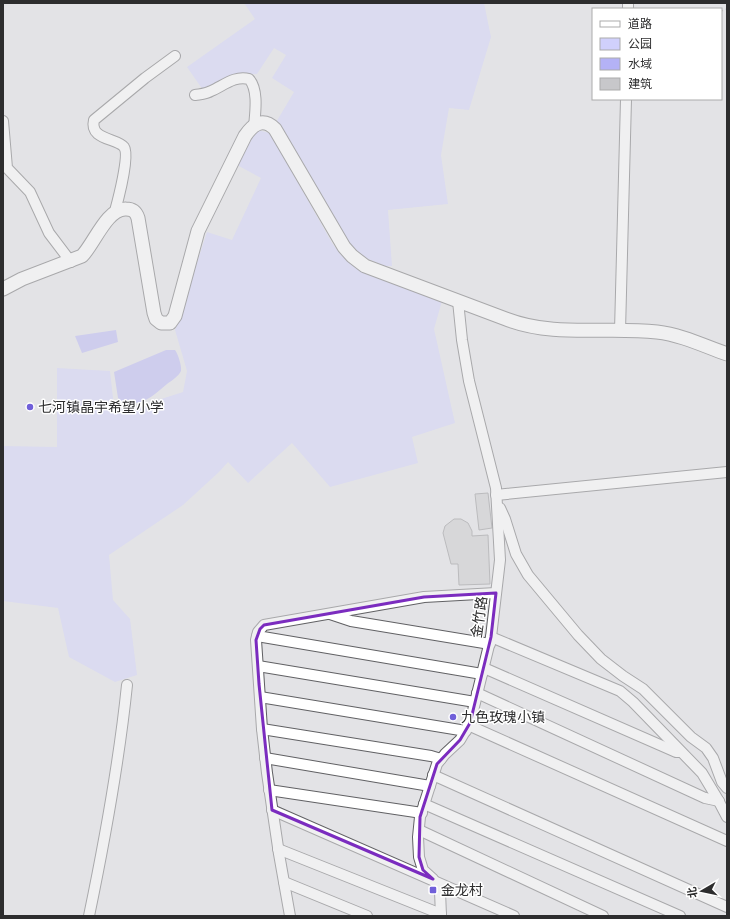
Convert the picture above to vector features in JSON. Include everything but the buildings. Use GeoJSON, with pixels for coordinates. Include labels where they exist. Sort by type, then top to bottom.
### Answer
{"type":"FeatureCollection","features":[{"type":"Feature","properties":{"kind":"main road"},"geometry":{"type":"LineString","coordinates":[[3,289],[22,279],[71,262],[82,256],[88,250],[108,217],[124,208],[130,209],[137,215],[154,313],[158,321],[161,323],[170,323],[175,316],[198,231],[245,136],[259,123],[265,122],[270,124],[275,129],[344,247],[365,266],[517,324],[529,327],[551,330],[650,331],[672,334],[727,354]]}},
{"type":"Feature","properties":{"kind":"street"},"geometry":{"type":"LineString","coordinates":[[115,212],[125,169],[126,152],[121,144],[108,140],[100,134],[94,126],[94,120],[116,104],[140,81],[175,56]]}},
{"type":"Feature","properties":{"kind":"street"},"geometry":{"type":"LineString","coordinates":[[195,95],[212,91],[231,81],[243,78],[250,80],[253,85],[256,103],[254,127]]}},
{"type":"Feature","properties":{"kind":"street"},"geometry":{"type":"LineString","coordinates":[[620,331],[626,100]]}},
{"type":"Feature","properties":{"kind":"street"},"geometry":{"type":"LineString","coordinates":[[3,121],[7,168],[30,192],[51,236],[71,262]]}},
{"type":"Feature","properties":{"kind":"street","name":"金竹路"},"geometry":{"type":"LineString","coordinates":[[441,915],[440,891],[420,864],[418,851],[419,830],[423,808],[437,764],[460,740],[467,728],[476,698],[491,640],[500,560],[496,488],[464,359],[458,301]]}},
{"type":"Feature","properties":{"kind":"street"},"geometry":{"type":"LineString","coordinates":[[727,472],[497,498],[516,554],[528,575],[578,635],[601,659],[643,689],[691,737],[706,748],[713,758],[722,782],[727,788]]}},
{"type":"Feature","properties":{"kind":"street"},"geometry":{"type":"LineString","coordinates":[[290,916],[278,849],[265,758],[258,666],[257,636],[260,629],[264,625],[424,597],[496,593]]}},
{"type":"Feature","properties":{"kind":"street"},"geometry":{"type":"LineString","coordinates":[[328,614],[351,620],[491,640],[620,691],[633,702],[702,773],[727,817]]}},
{"type":"Feature","properties":{"kind":"street"},"geometry":{"type":"LineString","coordinates":[[257,636],[483,671],[676,752],[681,752]]}},
{"type":"Feature","properties":{"kind":"street"},"geometry":{"type":"LineString","coordinates":[[258,666],[476,698],[705,798],[719,801]]}},
{"type":"Feature","properties":{"kind":"street"},"geometry":{"type":"LineString","coordinates":[[89,916],[110,813],[122,733],[127,685]]}},
{"type":"Feature","properties":{"kind":"street"},"geometry":{"type":"LineString","coordinates":[[260,697],[467,728],[727,841]]}},
{"type":"Feature","properties":{"kind":"street"},"geometry":{"type":"LineString","coordinates":[[262,729],[432,756],[441,759]]}},
{"type":"Feature","properties":{"kind":"street"},"geometry":{"type":"LineString","coordinates":[[265,758],[430,786]]}},
{"type":"Feature","properties":{"kind":"street"},"geometry":{"type":"LineString","coordinates":[[433,775],[727,908]]}},
{"type":"Feature","properties":{"kind":"street"},"geometry":{"type":"LineString","coordinates":[[269,790],[423,808],[680,916]]}},
{"type":"Feature","properties":{"kind":"street"},"geometry":{"type":"LineString","coordinates":[[272,810],[514,916]]}},
{"type":"Feature","properties":{"kind":"street"},"geometry":{"type":"LineString","coordinates":[[419,830],[603,916]]}},
{"type":"Feature","properties":{"kind":"street"},"geometry":{"type":"LineString","coordinates":[[278,849],[441,915]]}},
{"type":"Feature","properties":{"kind":"street"},"geometry":{"type":"LineString","coordinates":[[284,882],[367,916]]}},
{"type":"Feature","properties":{"kind":"highlighted area"},"geometry":{"type":"Polygon","coordinates":[[[496,593],[491,637],[470,723],[460,740],[437,764],[420,817],[419,857],[423,870],[433,879],[272,810],[256,640],[260,629],[264,625],[424,597],[496,593]]]}},
{"type":"Feature","properties":{"kind":"green space"},"geometry":{"type":"Polygon","coordinates":[[[244,3],[484,3],[491,37],[469,110],[449,108],[441,155],[448,204],[388,210],[392,266],[385,266],[368,259],[357,252],[336,225],[275,124],[294,92],[272,78],[286,55],[274,48],[257,74],[236,75],[203,90],[187,67],[255,19],[244,3]]]}},
{"type":"Feature","properties":{"kind":"green space"},"geometry":{"type":"Polygon","coordinates":[[[257,130],[270,133],[332,243],[341,255],[358,268],[442,301],[434,329],[455,423],[412,437],[418,463],[330,487],[292,443],[248,483],[228,462],[183,505],[109,555],[113,600],[130,619],[137,675],[115,682],[69,657],[58,608],[3,601],[3,446],[57,447],[57,368],[110,371],[114,407],[130,409],[183,392],[187,371],[175,330],[207,232],[232,240],[261,178],[237,165],[257,130]]]}},
{"type":"Feature","properties":{"kind":"water"},"geometry":{"type":"Polygon","coordinates":[[[116,330],[118,342],[82,353],[75,336],[116,330]]]}},
{"type":"Feature","properties":{"kind":"water"},"geometry":{"type":"Polygon","coordinates":[[[166,350],[175,350],[181,366],[179,375],[154,394],[140,402],[129,403],[123,402],[119,399],[114,372],[166,350]]]}},
{"type":"Feature","properties":{"kind":"place","name":"七河镇晶宇希望小学"},"geometry":{"type":"Point","coordinates":[30,407]}},
{"type":"Feature","properties":{"kind":"place","name":"九色玫瑰小镇"},"geometry":{"type":"Point","coordinates":[453,717]}},
{"type":"Feature","properties":{"kind":"place","name":"金龙村"},"geometry":{"type":"Point","coordinates":[433,890]}}]}
